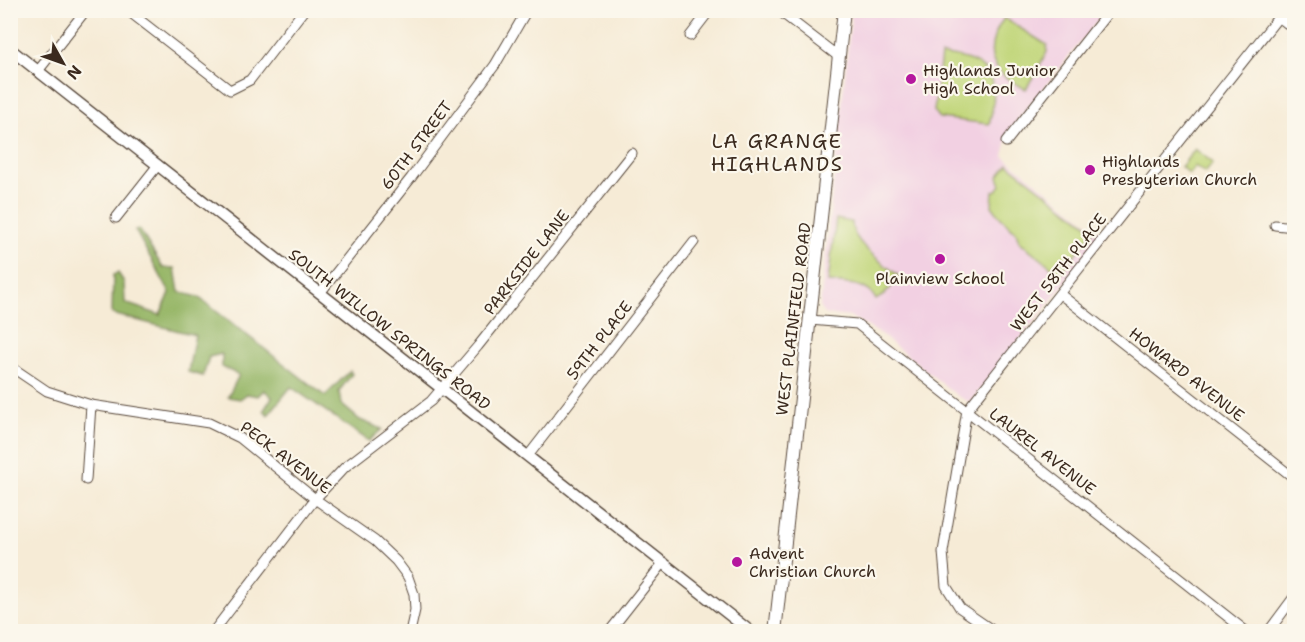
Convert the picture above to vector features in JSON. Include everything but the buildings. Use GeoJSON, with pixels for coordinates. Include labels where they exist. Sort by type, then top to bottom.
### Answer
{"type":"FeatureCollection","features":[{"type":"Feature","properties":{"kind":"main road","name":"WEST PLAINFIELD ROAD"},"geometry":{"type":"LineString","coordinates":[[775,632],[844,10]]}},
{"type":"Feature","properties":{"kind":"street"},"geometry":{"type":"LineString","coordinates":[[38,71],[86,10]]}},
{"type":"Feature","properties":{"kind":"street"},"geometry":{"type":"LineString","coordinates":[[127,10],[230,90],[250,80],[304,10]]}},
{"type":"Feature","properties":{"kind":"street","name":"60TH STREET"},"geometry":{"type":"LineString","coordinates":[[320,293],[411,178],[495,65],[527,10]]}},
{"type":"Feature","properties":{"kind":"street"},"geometry":{"type":"LineString","coordinates":[[690,36],[710,10]]}},
{"type":"Feature","properties":{"kind":"street"},"geometry":{"type":"LineString","coordinates":[[778,10],[839,57]]}},
{"type":"Feature","properties":{"kind":"street"},"geometry":{"type":"LineString","coordinates":[[1006,142],[1110,10]]}},
{"type":"Feature","properties":{"kind":"street"},"geometry":{"type":"LineString","coordinates":[[1270,10],[1282,14],[1294,29]]}},
{"type":"Feature","properties":{"kind":"street","name":"WEST 58TH PLACE"},"geometry":{"type":"LineString","coordinates":[[967,410],[1282,14]]}},
{"type":"Feature","properties":{"kind":"street","name":"SOUTH WILLOW SPRINGS ROAD"},"geometry":{"type":"LineString","coordinates":[[10,49],[752,632]]}},
{"type":"Feature","properties":{"kind":"street","name":"PARKSIDE LANE"},"geometry":{"type":"LineString","coordinates":[[442,388],[632,153]]}},
{"type":"Feature","properties":{"kind":"street"},"geometry":{"type":"LineString","coordinates":[[116,218],[158,165]]}},
{"type":"Feature","properties":{"kind":"street"},"geometry":{"type":"LineString","coordinates":[[1275,225],[1294,227]]}},
{"type":"Feature","properties":{"kind":"street","name":"59TH PLACE"},"geometry":{"type":"LineString","coordinates":[[528,456],[694,242]]}},
{"type":"Feature","properties":{"kind":"street","name":"HOWARD AVENUE"},"geometry":{"type":"LineString","coordinates":[[1060,294],[1294,478]]}},
{"type":"Feature","properties":{"kind":"street","name":"LAUREL AVENUE"},"geometry":{"type":"LineString","coordinates":[[810,320],[857,324],[1247,632]]}},
{"type":"Feature","properties":{"kind":"street","name":"PECK AVENUE"},"geometry":{"type":"LineString","coordinates":[[10,366],[47,392],[91,405],[209,423],[240,438],[315,499],[375,541],[403,569],[414,594],[415,610],[412,628]]}},
{"type":"Feature","properties":{"kind":"street"},"geometry":{"type":"LineString","coordinates":[[213,632],[315,499],[345,467],[431,400],[442,388]]}},
{"type":"Feature","properties":{"kind":"street"},"geometry":{"type":"LineString","coordinates":[[86,480],[91,405]]}},
{"type":"Feature","properties":{"kind":"street"},"geometry":{"type":"LineString","coordinates":[[967,410],[944,552],[946,586],[960,608],[995,632]]}},
{"type":"Feature","properties":{"kind":"street"},"geometry":{"type":"LineString","coordinates":[[609,632],[664,562]]}},
{"type":"Feature","properties":{"kind":"street"},"geometry":{"type":"LineString","coordinates":[[1268,632],[1294,597]]}},
{"type":"Feature","properties":{"kind":"shaded area"},"geometry":{"type":"Polygon","coordinates":[[[852,11],[1105,11],[1009,131],[1003,156],[1103,235],[970,402],[959,397],[879,333],[851,317],[824,314],[820,308],[852,11]]]}},
{"type":"Feature","properties":{"kind":"green space"},"geometry":{"type":"Polygon","coordinates":[[[1004,18],[1047,45],[1047,52],[1026,89],[1004,76],[993,60],[991,51],[993,41],[1004,18]]]}},
{"type":"Feature","properties":{"kind":"green space"},"geometry":{"type":"Polygon","coordinates":[[[941,55],[971,61],[988,73],[994,94],[989,124],[940,118],[934,111],[941,55]]]}},
{"type":"Feature","properties":{"kind":"green space"},"geometry":{"type":"Polygon","coordinates":[[[1195,149],[1213,163],[1205,173],[1195,166],[1189,174],[1181,167],[1195,149]]]}},
{"type":"Feature","properties":{"kind":"green space"},"geometry":{"type":"Polygon","coordinates":[[[1008,164],[1094,230],[1060,274],[1019,241],[1016,232],[992,206],[993,191],[1001,185],[998,177],[1008,164]]]}},
{"type":"Feature","properties":{"kind":"green space"},"geometry":{"type":"Polygon","coordinates":[[[836,219],[852,222],[853,230],[863,245],[900,277],[884,295],[876,300],[868,290],[862,287],[828,282],[836,219]]]}},
{"type":"Feature","properties":{"kind":"green space"},"geometry":{"type":"Polygon","coordinates":[[[139,229],[163,268],[175,268],[179,292],[198,297],[325,396],[350,371],[352,374],[339,391],[341,404],[360,420],[382,429],[369,441],[291,387],[268,415],[264,410],[272,397],[264,390],[258,396],[247,394],[240,399],[228,397],[239,375],[222,367],[222,354],[209,357],[203,376],[188,372],[195,335],[112,314],[113,275],[118,273],[124,282],[125,303],[160,315],[170,293],[135,230],[139,229]]]}},
{"type":"Feature","properties":{"kind":"place","name":"Highlands Junior High School"},"geometry":{"type":"Point","coordinates":[911,79]}},
{"type":"Feature","properties":{"kind":"place","name":"Highlands Presbyterian Church"},"geometry":{"type":"Point","coordinates":[1090,170]}},
{"type":"Feature","properties":{"kind":"place","name":"Plainview School"},"geometry":{"type":"Point","coordinates":[940,259]}},
{"type":"Feature","properties":{"kind":"place","name":"Advent Christian Church"},"geometry":{"type":"Point","coordinates":[737,562]}},
{"type":"Feature","properties":{"kind":"district","name":"LA GRANGE HIGHLANDS"},"geometry":{"type":"Point","coordinates":[777,152]}}]}
